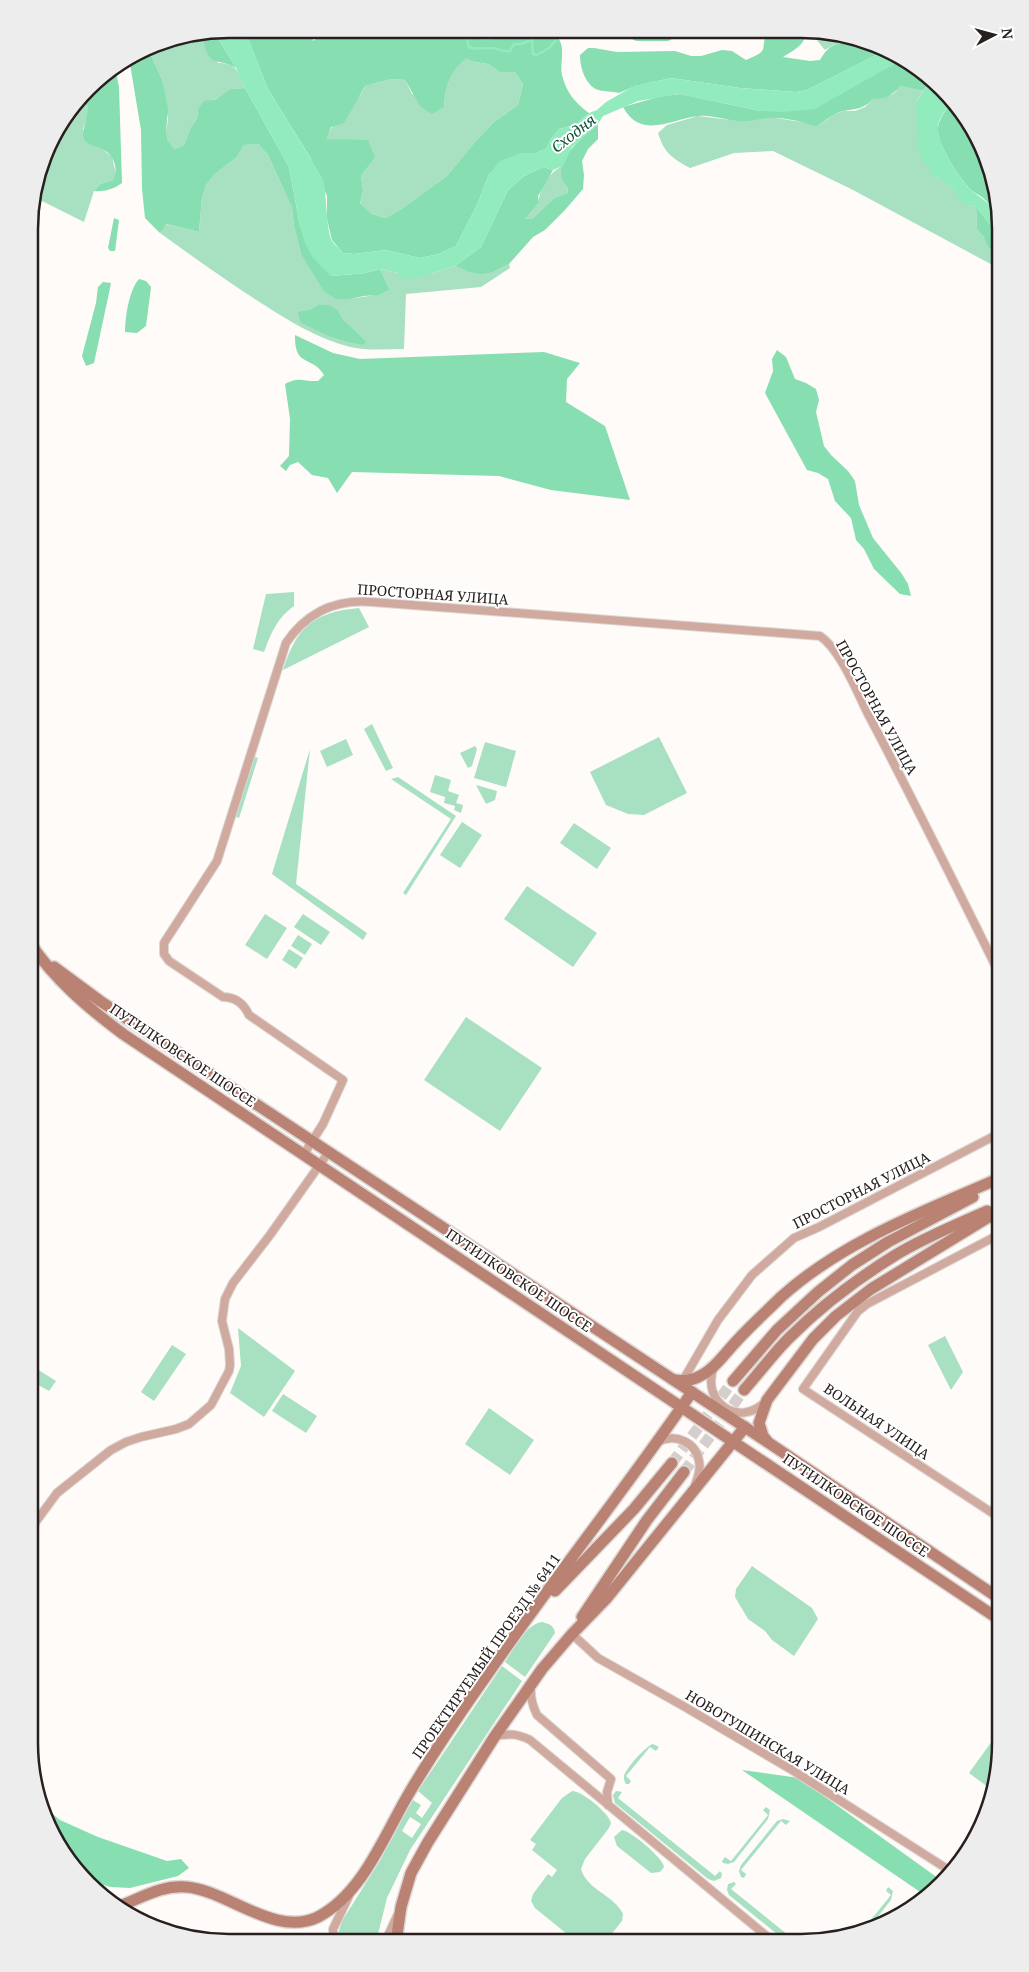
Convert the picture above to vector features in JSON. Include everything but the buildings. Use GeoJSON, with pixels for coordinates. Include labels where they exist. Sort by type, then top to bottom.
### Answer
{"type":"FeatureCollection","features":[{"type":"Feature","properties":{"kind":"street","name":"ПРОСТОРНАЯ УЛИЦА"},"geometry":{"type":"LineString","coordinates":[[304,1154],[323,1124],[343,1080],[249,1015],[244,1006],[230,997],[223,997],[169,961],[164,954],[164,947],[165,940],[217,861],[286,643],[294,632],[315,613],[341,603],[354,601],[372,602],[820,636],[833,648],[901,775],[992,959]]}},
{"type":"Feature","properties":{"kind":"street","name":"ПУТИЛКОВСКОЕ ШОССЕ"},"geometry":{"type":"LineString","coordinates":[[38,952],[64,976],[100,1001],[328,1153],[679,1382],[992,1594]]}},
{"type":"Feature","properties":{"kind":"street","name":"ПУТИЛКОВСКОЕ ШОССЕ"},"geometry":{"type":"LineString","coordinates":[[38,955],[59,981],[92,1011],[123,1034],[992,1615]]}},
{"type":"Feature","properties":{"kind":"street","name":"ПРОСТОРНАЯ УЛИЦА"},"geometry":{"type":"LineString","coordinates":[[679,1382],[718,1320],[752,1275],[794,1238],[820,1227],[992,1137]]}},
{"type":"Feature","properties":{"kind":"street"},"geometry":{"type":"LineString","coordinates":[[38,1519],[57,1493],[111,1450],[141,1437],[189,1424],[211,1405],[230,1365],[229,1349],[222,1321],[225,1299],[234,1283],[328,1153]]}},
{"type":"Feature","properties":{"kind":"street"},"geometry":{"type":"LineString","coordinates":[[679,1382],[700,1376],[718,1361],[796,1284],[848,1249],[888,1228],[992,1182]]}},
{"type":"Feature","properties":{"kind":"street"},"geometry":{"type":"LineString","coordinates":[[733,1381],[777,1330],[818,1292],[852,1265],[888,1242],[992,1184]]}},
{"type":"Feature","properties":{"kind":"street"},"geometry":{"type":"LineString","coordinates":[[744,1390],[788,1338],[827,1304],[861,1278],[895,1256],[934,1235],[992,1209]]}},
{"type":"Feature","properties":{"kind":"street"},"geometry":{"type":"LineString","coordinates":[[718,1361],[711,1380],[713,1393],[720,1404],[731,1411],[744,1413],[756,1409],[767,1400],[808,1345],[836,1316],[871,1289],[992,1215]]}},
{"type":"Feature","properties":{"kind":"street","name":"ВОЛЬНАЯ УЛИЦА"},"geometry":{"type":"LineString","coordinates":[[992,1238],[867,1304],[858,1311],[803,1389],[992,1513]]}},
{"type":"Feature","properties":{"kind":"street","name":"ПРОЕКТИРУЕМЫЙ ПРОЕЗД № 6411"},"geometry":{"type":"LineString","coordinates":[[124,1903],[151,1892],[173,1887],[189,1887],[248,1910],[290,1921],[316,1917],[343,1899],[364,1873],[413,1786],[490,1670],[692,1392]]}},
{"type":"Feature","properties":{"kind":"street"},"geometry":{"type":"LineString","coordinates":[[767,1400],[760,1423],[763,1436],[768,1442]]}},
{"type":"Feature","properties":{"kind":"street"},"geometry":{"type":"LineString","coordinates":[[389,1934],[412,1873],[428,1842],[495,1736],[531,1685],[569,1638],[606,1599],[745,1427]]}},
{"type":"Feature","properties":{"kind":"street"},"geometry":{"type":"LineString","coordinates":[[654,1446],[661,1440],[678,1439],[693,1447],[700,1463],[700,1471],[694,1490]]}},
{"type":"Feature","properties":{"kind":"street"},"geometry":{"type":"LineString","coordinates":[[527,1620],[634,1508],[672,1463]]}},
{"type":"Feature","properties":{"kind":"street"},"geometry":{"type":"LineString","coordinates":[[569,1638],[647,1520],[684,1472]]}},
{"type":"Feature","properties":{"kind":"street","name":"НОВОТУШИНСКАЯ УЛИЦА"},"geometry":{"type":"LineString","coordinates":[[569,1638],[598,1658],[792,1770],[946,1868]]}},
{"type":"Feature","properties":{"kind":"street"},"geometry":{"type":"LineString","coordinates":[[531,1685],[530,1692],[537,1715],[611,1779],[607,1792],[608,1805]]}},
{"type":"Feature","properties":{"kind":"street"},"geometry":{"type":"LineString","coordinates":[[495,1736],[517,1734],[530,1740],[764,1934]]}},
{"type":"Feature","properties":{"kind":"street","name":"ПРОЕКТИРУЕМЫЙ ПРОЕЗД № 6411"},"geometry":{"type":"LineString","coordinates":[[333,1934],[333,1929],[352,1889]]}},
{"type":"Feature","properties":{"kind":"street"},"geometry":{"type":"LineString","coordinates":[[397,1934],[401,1907]]}},
{"type":"Feature","properties":{"kind":"shaded area"},"geometry":{"type":"Polygon","coordinates":[[[218,38],[236,68],[214,61],[208,55],[203,39],[218,38]]]}},
{"type":"Feature","properties":{"kind":"shaded area"},"geometry":{"type":"Polygon","coordinates":[[[247,38],[312,38],[313,41],[318,38],[558,38],[562,48],[561,70],[566,87],[575,101],[589,113],[575,125],[559,129],[546,149],[535,153],[521,153],[489,174],[477,205],[456,246],[439,254],[420,258],[386,250],[354,254],[343,253],[332,240],[327,219],[327,196],[311,159],[268,89],[247,38]],[[466,58],[456,68],[447,86],[444,107],[432,114],[420,106],[405,80],[391,79],[365,86],[344,123],[331,127],[326,139],[368,140],[375,158],[361,176],[363,191],[360,204],[372,214],[385,218],[400,210],[447,176],[494,122],[518,105],[523,84],[515,72],[500,72],[488,64],[466,58]]]}},
{"type":"Feature","properties":{"kind":"shaded area"},"geometry":{"type":"Polygon","coordinates":[[[630,38],[674,38],[668,41],[636,41],[630,38]]]}},
{"type":"Feature","properties":{"kind":"shaded area"},"geometry":{"type":"Polygon","coordinates":[[[765,38],[804,38],[795,50],[783,57],[810,61],[820,60],[830,47],[838,43],[850,44],[878,54],[807,90],[796,92],[740,88],[671,78],[635,86],[619,93],[593,88],[584,75],[580,55],[588,48],[617,52],[675,51],[691,56],[701,56],[722,50],[732,51],[746,60],[763,50],[765,38]]]}},
{"type":"Feature","properties":{"kind":"shaded area"},"geometry":{"type":"Polygon","coordinates":[[[815,38],[846,43],[839,43],[825,50],[815,38]]]}},
{"type":"Feature","properties":{"kind":"shaded area"},"geometry":{"type":"Polygon","coordinates":[[[203,39],[218,63],[224,63],[236,70],[245,88],[232,89],[198,109],[197,119],[191,127],[184,145],[175,149],[168,141],[166,131],[168,119],[162,79],[150,54],[179,44],[203,39]]]}},
{"type":"Feature","properties":{"kind":"shaded area"},"geometry":{"type":"Polygon","coordinates":[[[150,54],[162,79],[168,109],[166,131],[168,141],[175,149],[184,145],[191,127],[197,119],[198,109],[204,101],[214,100],[231,89],[245,88],[289,167],[300,226],[331,276],[366,273],[380,269],[390,290],[378,295],[350,299],[336,299],[324,291],[301,254],[292,208],[268,155],[258,144],[244,145],[237,157],[215,174],[206,185],[202,198],[199,232],[166,224],[160,233],[145,218],[142,189],[141,130],[130,65],[150,54]]]}},
{"type":"Feature","properties":{"kind":"shaded area"},"geometry":{"type":"Polygon","coordinates":[[[466,57],[475,62],[488,64],[500,72],[515,72],[523,84],[518,105],[494,122],[447,176],[400,210],[385,218],[372,214],[360,205],[363,191],[361,176],[375,158],[340,140],[325,139],[329,131],[361,94],[365,86],[391,79],[405,80],[412,94],[444,107],[450,79],[456,67],[466,57]]]}},
{"type":"Feature","properties":{"kind":"shaded area"},"geometry":{"type":"Polygon","coordinates":[[[896,63],[927,85],[923,91],[901,86],[888,96],[873,99],[860,108],[834,114],[817,127],[780,118],[741,121],[704,116],[658,125],[648,125],[639,123],[630,117],[623,107],[658,97],[680,94],[761,111],[855,85],[896,63]]]}},
{"type":"Feature","properties":{"kind":"shaded area"},"geometry":{"type":"Polygon","coordinates":[[[116,74],[119,87],[122,183],[109,190],[94,191],[100,184],[113,180],[115,165],[108,153],[89,144],[84,139],[88,105],[83,105],[93,93],[116,74]]]}},
{"type":"Feature","properties":{"kind":"shaded area"},"geometry":{"type":"Polygon","coordinates":[[[901,86],[923,91],[916,102],[935,176],[951,186],[965,202],[976,207],[977,229],[983,236],[987,246],[992,250],[992,265],[853,190],[773,151],[734,153],[690,168],[678,161],[666,150],[658,133],[667,125],[698,116],[739,121],[770,117],[807,123],[817,127],[834,114],[844,111],[855,111],[865,107],[873,99],[893,94],[901,86]]]}},
{"type":"Feature","properties":{"kind":"shaded area"},"geometry":{"type":"Polygon","coordinates":[[[88,104],[89,113],[83,129],[91,143],[112,157],[116,174],[113,180],[100,184],[94,191],[84,222],[40,200],[44,179],[57,144],[77,112],[83,105],[88,104]]]}},
{"type":"Feature","properties":{"kind":"shaded area"},"geometry":{"type":"Polygon","coordinates":[[[948,107],[972,144],[985,179],[990,206],[967,186],[945,152],[938,135],[939,124],[948,107]]]}},
{"type":"Feature","properties":{"kind":"shaded area"},"geometry":{"type":"Polygon","coordinates":[[[598,124],[598,139],[588,149],[582,161],[583,189],[545,230],[533,237],[509,264],[494,272],[480,274],[455,266],[481,247],[508,190],[524,176],[543,167],[553,170],[538,196],[539,203],[525,219],[532,219],[554,198],[568,193],[562,179],[563,163],[572,148],[598,124]]]}},
{"type":"Feature","properties":{"kind":"shaded area"},"geometry":{"type":"Polygon","coordinates":[[[258,144],[268,155],[292,208],[301,254],[312,268],[350,299],[375,295],[390,290],[380,269],[398,273],[431,274],[455,266],[466,271],[494,272],[509,264],[510,268],[481,287],[406,294],[404,349],[377,350],[350,347],[315,334],[261,303],[160,233],[165,224],[199,232],[202,198],[206,185],[215,174],[237,157],[244,145],[258,144]],[[318,305],[309,310],[366,341],[343,319],[338,310],[318,305]]]}},
{"type":"Feature","properties":{"kind":"shaded area"},"geometry":{"type":"Polygon","coordinates":[[[563,166],[568,193],[554,198],[532,219],[524,220],[539,203],[540,192],[549,176],[563,166]]]}},
{"type":"Feature","properties":{"kind":"shaded area"},"geometry":{"type":"Polygon","coordinates":[[[976,207],[992,225],[992,250],[987,246],[983,236],[977,229],[976,207]]]}},
{"type":"Feature","properties":{"kind":"shaded area"},"geometry":{"type":"Polygon","coordinates":[[[114,218],[119,220],[115,251],[110,251],[108,248],[114,218]]]}},
{"type":"Feature","properties":{"kind":"shaded area"},"geometry":{"type":"Polygon","coordinates":[[[139,279],[146,281],[151,287],[146,326],[137,333],[125,332],[130,297],[139,279]]]}},
{"type":"Feature","properties":{"kind":"shaded area"},"geometry":{"type":"Polygon","coordinates":[[[103,282],[111,283],[109,293],[94,363],[86,366],[82,356],[96,303],[98,287],[103,282]]]}},
{"type":"Feature","properties":{"kind":"shaded area"},"geometry":{"type":"Polygon","coordinates":[[[318,305],[328,305],[338,310],[343,319],[366,341],[364,345],[347,342],[300,322],[298,312],[309,310],[318,305]]]}},
{"type":"Feature","properties":{"kind":"shaded area"},"geometry":{"type":"Polygon","coordinates":[[[295,335],[333,353],[360,359],[544,352],[580,363],[567,379],[566,402],[605,426],[630,500],[551,490],[499,476],[352,472],[337,493],[328,478],[312,475],[298,462],[290,465],[286,471],[280,466],[289,456],[290,419],[285,384],[298,380],[318,381],[324,375],[297,352],[295,335]]]}},
{"type":"Feature","properties":{"kind":"shaded area"},"geometry":{"type":"Polygon","coordinates":[[[777,350],[786,357],[795,379],[816,389],[819,400],[816,412],[824,446],[855,481],[859,505],[873,538],[902,574],[908,584],[911,596],[900,594],[874,569],[864,549],[856,540],[851,518],[835,501],[828,479],[818,473],[807,470],[765,393],[773,371],[772,359],[777,350]]]}},
{"type":"Feature","properties":{"kind":"shaded area"},"geometry":{"type":"Polygon","coordinates":[[[294,592],[294,606],[275,626],[264,652],[253,649],[266,594],[294,592]]]}},
{"type":"Feature","properties":{"kind":"shaded area"},"geometry":{"type":"Polygon","coordinates":[[[359,608],[369,627],[283,670],[294,643],[309,625],[318,618],[330,613],[359,608]]]}},
{"type":"Feature","properties":{"kind":"shaded area"},"geometry":{"type":"Polygon","coordinates":[[[372,724],[393,768],[386,771],[364,729],[372,724]]]}},
{"type":"Feature","properties":{"kind":"shaded area"},"geometry":{"type":"Polygon","coordinates":[[[659,737],[687,793],[644,815],[628,814],[606,805],[590,772],[659,737]]]}},
{"type":"Feature","properties":{"kind":"shaded area"},"geometry":{"type":"Polygon","coordinates":[[[346,739],[353,755],[327,767],[320,751],[346,739]]]}},
{"type":"Feature","properties":{"kind":"shaded area"},"geometry":{"type":"Polygon","coordinates":[[[485,742],[516,751],[506,787],[474,778],[485,742]]]}},
{"type":"Feature","properties":{"kind":"shaded area"},"geometry":{"type":"Polygon","coordinates":[[[475,746],[477,749],[472,766],[468,768],[460,753],[475,746]]]}},
{"type":"Feature","properties":{"kind":"shaded area"},"geometry":{"type":"Polygon","coordinates":[[[310,749],[296,884],[367,933],[363,940],[272,874],[310,749]]]}},
{"type":"Feature","properties":{"kind":"shaded area"},"geometry":{"type":"Polygon","coordinates":[[[253,756],[258,758],[239,818],[234,816],[253,756]]]}},
{"type":"Feature","properties":{"kind":"shaded area"},"geometry":{"type":"Polygon","coordinates":[[[435,775],[451,780],[448,791],[459,795],[456,803],[463,805],[461,813],[454,810],[455,806],[444,803],[445,797],[430,792],[435,775]]]}},
{"type":"Feature","properties":{"kind":"shaded area"},"geometry":{"type":"Polygon","coordinates":[[[398,777],[456,816],[406,895],[403,893],[451,819],[391,779],[398,777]]]}},
{"type":"Feature","properties":{"kind":"shaded area"},"geometry":{"type":"Polygon","coordinates":[[[476,785],[497,791],[495,800],[486,804],[476,785]]]}},
{"type":"Feature","properties":{"kind":"shaded area"},"geometry":{"type":"Polygon","coordinates":[[[462,822],[482,835],[460,868],[440,855],[462,822]]]}},
{"type":"Feature","properties":{"kind":"shaded area"},"geometry":{"type":"Polygon","coordinates":[[[574,823],[611,848],[597,869],[560,843],[574,823]]]}},
{"type":"Feature","properties":{"kind":"shaded area"},"geometry":{"type":"Polygon","coordinates":[[[527,886],[597,933],[573,967],[504,919],[527,886]]]}},
{"type":"Feature","properties":{"kind":"shaded area"},"geometry":{"type":"Polygon","coordinates":[[[265,914],[287,928],[267,959],[245,945],[265,914]]]}},
{"type":"Feature","properties":{"kind":"shaded area"},"geometry":{"type":"Polygon","coordinates":[[[303,914],[330,932],[321,945],[294,927],[303,914]]]}},
{"type":"Feature","properties":{"kind":"shaded area"},"geometry":{"type":"Polygon","coordinates":[[[298,935],[312,944],[305,955],[291,946],[298,935]]]}},
{"type":"Feature","properties":{"kind":"shaded area"},"geometry":{"type":"Polygon","coordinates":[[[289,949],[303,958],[296,969],[282,960],[289,949]]]}},
{"type":"Feature","properties":{"kind":"shaded area"},"geometry":{"type":"Polygon","coordinates":[[[466,1017],[542,1068],[500,1131],[424,1080],[466,1017]]]}},
{"type":"Feature","properties":{"kind":"shaded area"},"geometry":{"type":"Polygon","coordinates":[[[238,1328],[295,1371],[264,1417],[230,1393],[241,1366],[238,1328]]]}},
{"type":"Feature","properties":{"kind":"shaded area"},"geometry":{"type":"Polygon","coordinates":[[[945,1336],[963,1372],[951,1390],[928,1345],[945,1336]]]}},
{"type":"Feature","properties":{"kind":"shaded area"},"geometry":{"type":"Polygon","coordinates":[[[172,1345],[186,1354],[154,1401],[141,1392],[172,1345]]]}},
{"type":"Feature","properties":{"kind":"shaded area"},"geometry":{"type":"Polygon","coordinates":[[[38,1370],[56,1381],[49,1391],[38,1385],[38,1370]]]}},
{"type":"Feature","properties":{"kind":"shaded area"},"geometry":{"type":"Polygon","coordinates":[[[283,1394],[317,1416],[306,1433],[272,1411],[283,1394]]]}},
{"type":"Feature","properties":{"kind":"shaded area"},"geometry":{"type":"Polygon","coordinates":[[[489,1408],[534,1440],[510,1475],[465,1444],[489,1408]]]}},
{"type":"Feature","properties":{"kind":"shaded area"},"geometry":{"type":"Polygon","coordinates":[[[752,1566],[812,1608],[818,1619],[794,1656],[748,1619],[735,1597],[736,1589],[752,1566]]]}},
{"type":"Feature","properties":{"kind":"shaded area"},"geometry":{"type":"Polygon","coordinates":[[[542,1622],[549,1624],[555,1633],[525,1677],[505,1662],[526,1632],[531,1627],[542,1622]]]}},
{"type":"Feature","properties":{"kind":"shaded area"},"geometry":{"type":"Polygon","coordinates":[[[502,1666],[522,1681],[410,1850],[387,1898],[378,1934],[338,1934],[342,1921],[381,1859],[391,1836],[413,1800],[421,1805],[416,1813],[422,1818],[432,1803],[418,1791],[502,1666]],[[410,1817],[402,1831],[412,1838],[421,1824],[410,1817]]]}},
{"type":"Feature","properties":{"kind":"shaded area"},"geometry":{"type":"Polygon","coordinates":[[[992,1741],[987,1786],[969,1773],[992,1741]]]}},
{"type":"Feature","properties":{"kind":"shaded area"},"geometry":{"type":"Polygon","coordinates":[[[653,1744],[659,1747],[656,1751],[650,1747],[626,1776],[631,1781],[629,1784],[626,1784],[624,1776],[628,1768],[641,1753],[653,1744]]]}},
{"type":"Feature","properties":{"kind":"shaded area"},"geometry":{"type":"Polygon","coordinates":[[[742,1770],[799,1778],[937,1878],[920,1892],[742,1770]]]}},
{"type":"Feature","properties":{"kind":"shaded area"},"geometry":{"type":"Polygon","coordinates":[[[572,1791],[582,1795],[594,1803],[611,1823],[585,1859],[581,1869],[589,1882],[619,1907],[623,1914],[622,1921],[611,1934],[567,1934],[535,1908],[531,1901],[533,1894],[548,1874],[552,1877],[557,1870],[532,1850],[536,1844],[530,1840],[562,1798],[572,1791]]]}},
{"type":"Feature","properties":{"kind":"shaded area"},"geometry":{"type":"Polygon","coordinates":[[[616,1791],[622,1792],[618,1798],[715,1876],[720,1871],[722,1874],[721,1878],[714,1881],[708,1879],[615,1803],[613,1795],[616,1791]]]}},
{"type":"Feature","properties":{"kind":"shaded area"},"geometry":{"type":"Polygon","coordinates":[[[766,1807],[770,1810],[768,1819],[734,1862],[723,1863],[722,1861],[725,1857],[731,1861],[768,1815],[763,1810],[766,1807]]]}},
{"type":"Feature","properties":{"kind":"shaded area"},"geometry":{"type":"Polygon","coordinates":[[[50,1812],[60,1820],[98,1837],[167,1861],[181,1859],[189,1868],[178,1876],[130,1888],[111,1887],[98,1884],[85,1870],[63,1839],[50,1812]]]}},
{"type":"Feature","properties":{"kind":"shaded area"},"geometry":{"type":"Polygon","coordinates":[[[783,1819],[790,1821],[786,1825],[781,1821],[741,1870],[746,1874],[744,1878],[741,1877],[739,1871],[741,1865],[777,1821],[783,1819]]]}},
{"type":"Feature","properties":{"kind":"shaded area"},"geometry":{"type":"Polygon","coordinates":[[[622,1830],[639,1840],[653,1852],[664,1867],[660,1872],[651,1873],[617,1846],[614,1837],[622,1830]]]}},
{"type":"Feature","properties":{"kind":"shaded area"},"geometry":{"type":"Polygon","coordinates":[[[734,1882],[736,1884],[731,1889],[787,1934],[777,1934],[729,1895],[727,1890],[728,1884],[734,1882]]]}},
{"type":"Feature","properties":{"kind":"shaded area"},"geometry":{"type":"Polygon","coordinates":[[[888,1887],[893,1891],[891,1900],[876,1919],[869,1922],[891,1895],[886,1891],[888,1887]]]}},
{"type":"Feature","properties":{"kind":"water","name":"Сходня"},"geometry":{"type":"Polygon","coordinates":[[[218,38],[247,38],[249,41],[268,89],[323,179],[330,236],[343,253],[354,254],[386,250],[420,258],[439,254],[456,246],[477,205],[489,174],[500,161],[521,153],[535,153],[546,149],[559,129],[575,125],[589,113],[597,110],[606,102],[634,86],[671,78],[740,88],[796,92],[807,90],[878,54],[896,63],[815,109],[783,112],[761,111],[679,94],[638,101],[603,116],[598,124],[572,147],[563,166],[553,170],[543,167],[524,176],[508,190],[481,247],[455,266],[431,274],[402,279],[398,273],[380,269],[366,273],[331,276],[313,258],[305,243],[300,226],[289,167],[245,88],[236,68],[218,38]]]}},
{"type":"Feature","properties":{"kind":"water"},"geometry":{"type":"Polygon","coordinates":[[[927,85],[948,107],[938,124],[941,143],[956,172],[973,192],[990,206],[992,225],[976,207],[965,204],[953,188],[935,176],[922,161],[918,149],[916,102],[927,85]]]}},
{"type":"Feature","properties":{"kind":"waterway"},"geometry":{"type":"LineString","coordinates":[[468,38],[469,47],[476,49],[495,48],[504,51],[510,51],[514,44],[521,44],[532,40],[533,54],[537,55],[549,48],[558,38]]}},
{"type":"Feature","properties":{"kind":"waterway"},"geometry":{"type":"LineString","coordinates":[[482,38],[489,38]]}},
{"type":"Feature","properties":{"kind":"tunnel"},"geometry":{"type":"LineString","coordinates":[[672,1463],[733,1381]]}},
{"type":"Feature","properties":{"kind":"tunnel"},"geometry":{"type":"LineString","coordinates":[[684,1472],[744,1390]]}}]}
